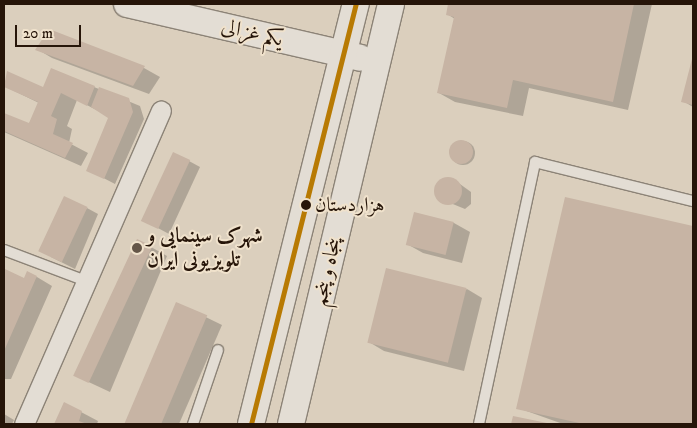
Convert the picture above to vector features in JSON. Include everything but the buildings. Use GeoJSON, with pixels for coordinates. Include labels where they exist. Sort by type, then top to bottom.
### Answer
{"type":"FeatureCollection","features":[{"type":"Feature","properties":{"kind":"main road","name":"یکم غزالی"},"geometry":{"type":"LineString","coordinates":[[127,4],[378,62]]}},
{"type":"Feature","properties":{"kind":"main road","name":"پنجاه و پنجم"},"geometry":{"type":"LineString","coordinates":[[251,424],[356,4]]}},
{"type":"Feature","properties":{"kind":"main road","name":"پنجاه و پنجم"},"geometry":{"type":"LineString","coordinates":[[291,424],[391,4]]}},
{"type":"Feature","properties":{"kind":"street"},"geometry":{"type":"LineString","coordinates":[[24,424],[160,110]]}},
{"type":"Feature","properties":{"kind":"lane"},"geometry":{"type":"LineString","coordinates":[[480,424],[535,162],[693,201]]}},
{"type":"Feature","properties":{"kind":"lane"},"geometry":{"type":"LineString","coordinates":[[4,250],[86,281]]}},
{"type":"Feature","properties":{"kind":"lane"},"geometry":{"type":"LineString","coordinates":[[193,424],[218,350]]}},
{"type":"Feature","properties":{"kind":"transit line"},"geometry":{"type":"LineString","coordinates":[[251,424],[356,4]]}},
{"type":"Feature","properties":{"kind":"place","name":"هزاردستان"},"geometry":{"type":"Point","coordinates":[306,205]}},
{"type":"Feature","properties":{"kind":"place","name":"شهرک سینمایی و تلویزیونی ایران"},"geometry":{"type":"Point","coordinates":[137,248]}}]}
